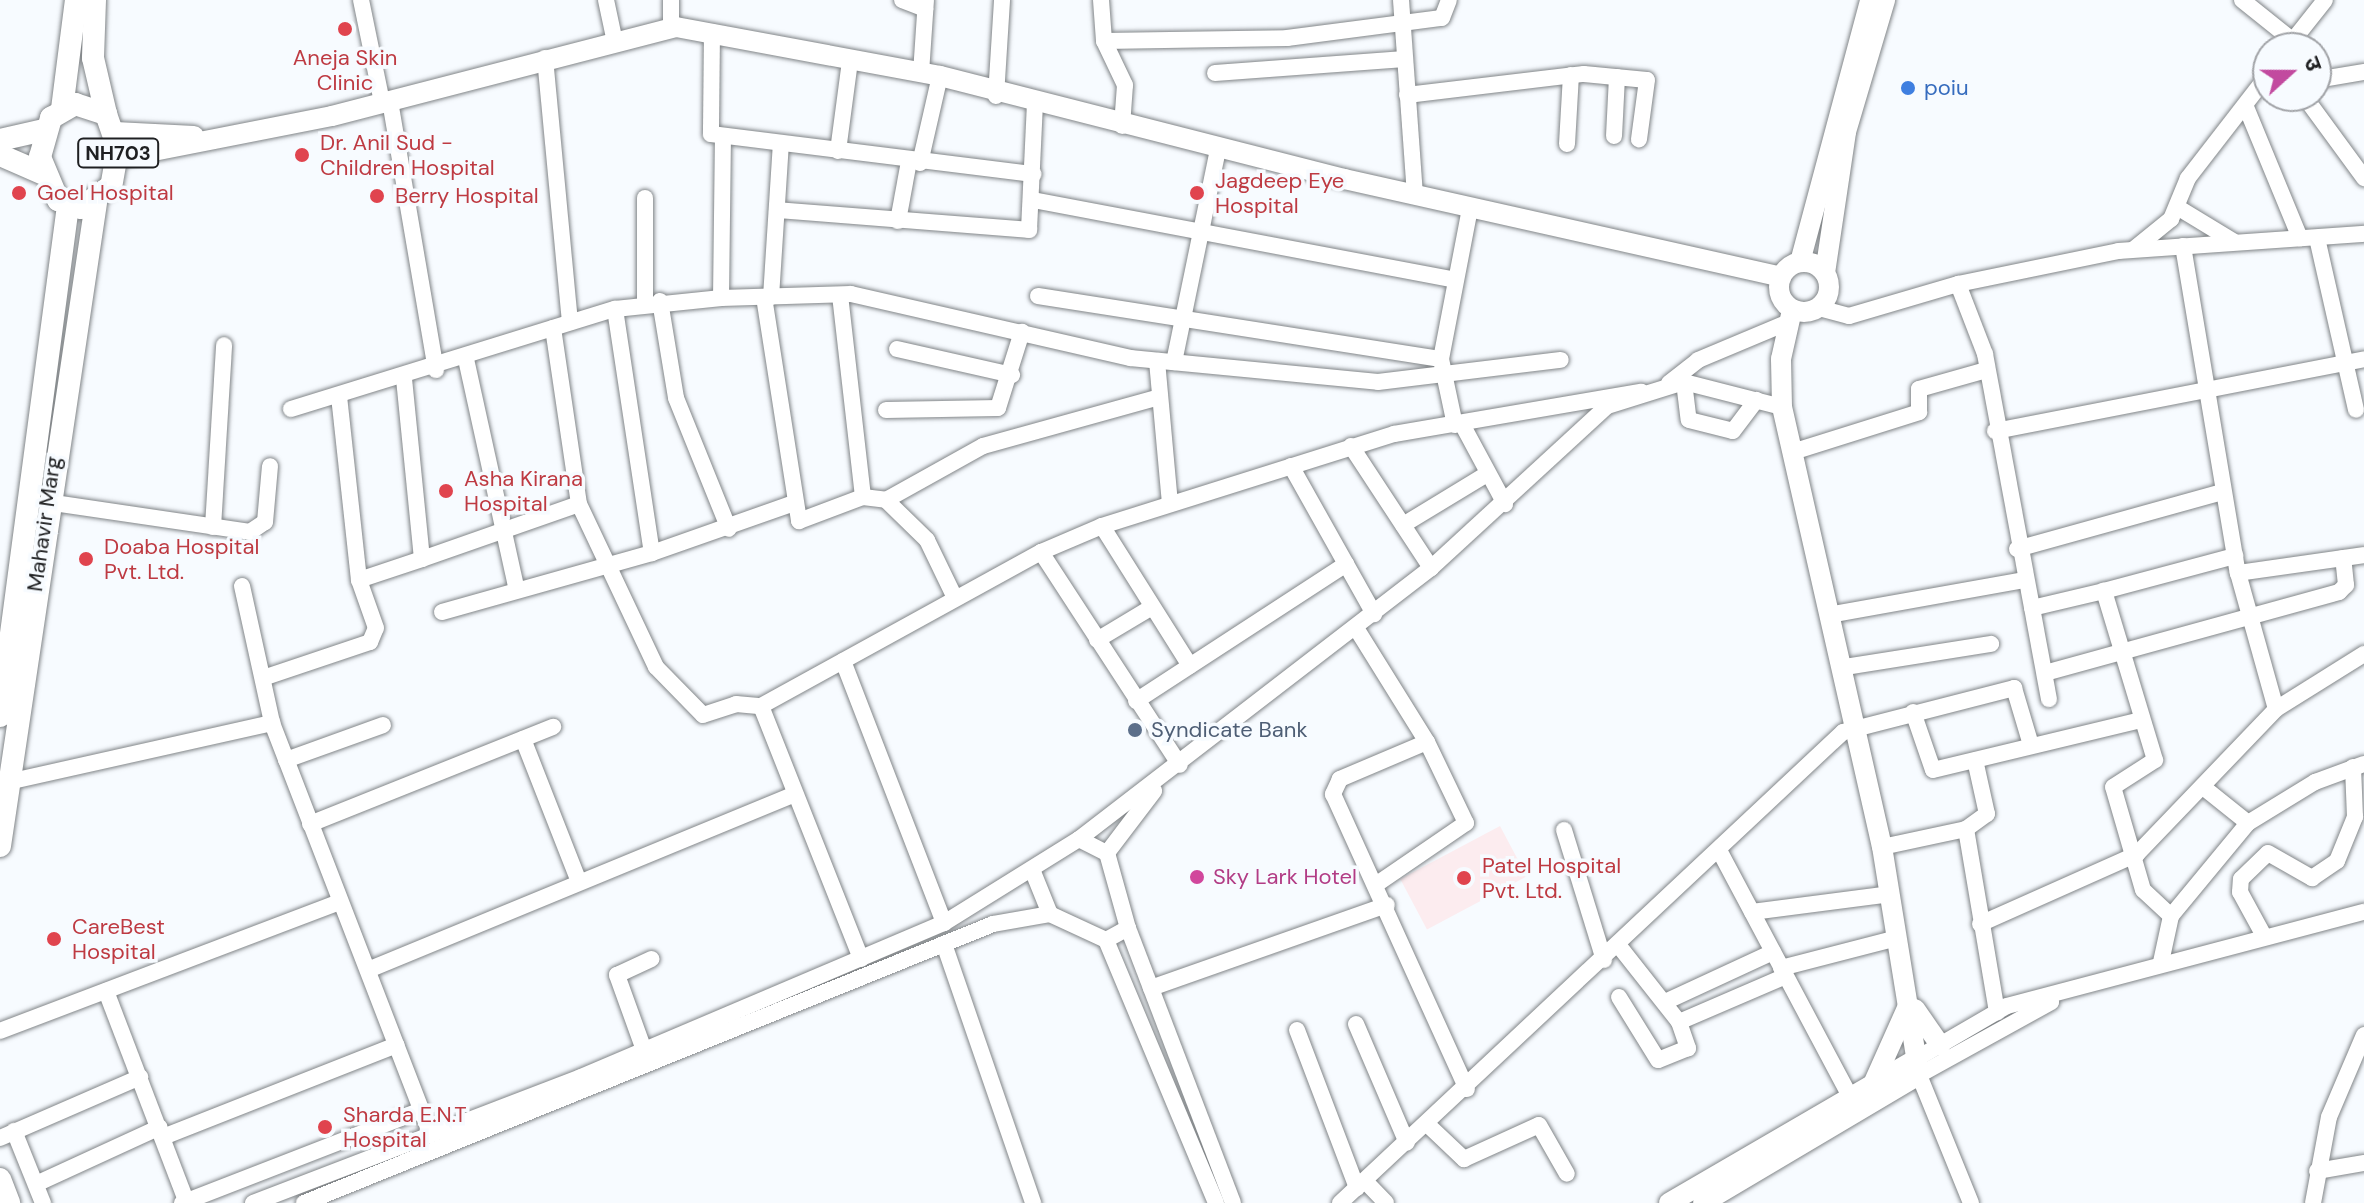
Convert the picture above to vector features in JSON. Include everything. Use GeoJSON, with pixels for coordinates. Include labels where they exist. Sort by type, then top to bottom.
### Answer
{"type":"FeatureCollection","features":[{"type":"Feature","properties":{"kind":"highway"},"geometry":{"type":"LineString","coordinates":[[62,109],[76,0]]}},
{"type":"Feature","properties":{"kind":"highway"},"geometry":{"type":"LineString","coordinates":[[95,0],[93,58],[110,123]]}},
{"type":"Feature","properties":{"kind":"highway","name":"NH703"},"geometry":{"type":"LineString","coordinates":[[0,140],[44,130],[62,109],[86,104],[110,123],[118,158],[111,186],[96,203]]}},
{"type":"Feature","properties":{"kind":"highway","name":"NH703"},"geometry":{"type":"LineString","coordinates":[[44,130],[44,174]]}},
{"type":"Feature","properties":{"kind":"highway","name":"NH703"},"geometry":{"type":"LineString","coordinates":[[0,155],[44,174],[68,206]]}},
{"type":"Feature","properties":{"kind":"highway"},"geometry":{"type":"LineString","coordinates":[[68,206],[96,203]]}},
{"type":"Feature","properties":{"kind":"highway","name":"Mahavir Marg"},"geometry":{"type":"LineString","coordinates":[[0,846],[47,502],[96,203]]}},
{"type":"Feature","properties":{"kind":"highway","name":"Mahavir Marg"},"geometry":{"type":"LineString","coordinates":[[0,716],[68,206]]}},
{"type":"Feature","properties":{"kind":"highway"},"geometry":{"type":"LineString","coordinates":[[0,1179],[9,1203]]}},
{"type":"Feature","properties":{"kind":"main road"},"geometry":{"type":"LineString","coordinates":[[1870,0],[1825,273],[1830,285],[1801,313],[1782,407],[1802,476],[1845,667],[1891,894],[1918,1067]]}},
{"type":"Feature","properties":{"kind":"main road"},"geometry":{"type":"LineString","coordinates":[[1801,313],[1780,293],[1781,277],[1800,262],[1859,63],[1885,0]]}},
{"type":"Feature","properties":{"kind":"main road"},"geometry":{"type":"LineString","coordinates":[[118,158],[386,102],[614,38],[671,28],[712,32],[931,75],[996,96],[1218,149],[1781,277]]}},
{"type":"Feature","properties":{"kind":"main road"},"geometry":{"type":"LineString","coordinates":[[110,123],[226,137]]}},
{"type":"Feature","properties":{"kind":"main road"},"geometry":{"type":"LineString","coordinates":[[1800,262],[1825,273]]}},
{"type":"Feature","properties":{"kind":"main road"},"geometry":{"type":"LineString","coordinates":[[1801,313],[1792,360],[1802,476]]}},
{"type":"Feature","properties":{"kind":"main road"},"geometry":{"type":"LineString","coordinates":[[1905,983],[1925,1031],[1940,1045]]}},
{"type":"Feature","properties":{"kind":"main road"},"geometry":{"type":"LineString","coordinates":[[1873,1084],[1908,1005]]}},
{"type":"Feature","properties":{"kind":"main road"},"geometry":{"type":"LineString","coordinates":[[1669,1203],[1873,1084],[1918,1067]]}},
{"type":"Feature","properties":{"kind":"main road"},"geometry":{"type":"LineString","coordinates":[[1703,1203],[1918,1067]]}},
{"type":"Feature","properties":{"kind":"street"},"geometry":{"type":"LineString","coordinates":[[361,0],[386,102],[436,370]]}},
{"type":"Feature","properties":{"kind":"street"},"geometry":{"type":"LineString","coordinates":[[606,0],[614,38]]}},
{"type":"Feature","properties":{"kind":"street"},"geometry":{"type":"LineString","coordinates":[[671,0],[671,28]]}},
{"type":"Feature","properties":{"kind":"street"},"geometry":{"type":"LineString","coordinates":[[898,221],[914,162],[931,75],[926,5],[902,0]]}},
{"type":"Feature","properties":{"kind":"street"},"geometry":{"type":"LineString","coordinates":[[996,96],[1002,0]]}},
{"type":"Feature","properties":{"kind":"street"},"geometry":{"type":"LineString","coordinates":[[1101,0],[1104,41],[1125,85],[1122,126]]}},
{"type":"Feature","properties":{"kind":"street"},"geometry":{"type":"LineString","coordinates":[[1401,0],[1415,195]]}},
{"type":"Feature","properties":{"kind":"street"},"geometry":{"type":"LineString","coordinates":[[1104,41],[1287,38],[1442,18],[1449,0]]}},
{"type":"Feature","properties":{"kind":"street"},"geometry":{"type":"LineString","coordinates":[[2242,0],[2277,32]]}},
{"type":"Feature","properties":{"kind":"street"},"geometry":{"type":"LineString","coordinates":[[2300,32],[2325,0]]}},
{"type":"Feature","properties":{"kind":"street"},"geometry":{"type":"LineString","coordinates":[[712,32],[707,127],[723,137],[1034,174]]}},
{"type":"Feature","properties":{"kind":"street"},"geometry":{"type":"LineString","coordinates":[[545,58],[570,322]]}},
{"type":"Feature","properties":{"kind":"street"},"geometry":{"type":"LineString","coordinates":[[1215,73],[1404,59]]}},
{"type":"Feature","properties":{"kind":"street"},"geometry":{"type":"LineString","coordinates":[[838,151],[850,61]]}},
{"type":"Feature","properties":{"kind":"street"},"geometry":{"type":"LineString","coordinates":[[2332,77],[2364,72]]}},
{"type":"Feature","properties":{"kind":"street"},"geometry":{"type":"LineString","coordinates":[[1407,95],[1571,75],[1647,80],[1639,139]]}},
{"type":"Feature","properties":{"kind":"street"},"geometry":{"type":"LineString","coordinates":[[1567,144],[1571,75]]}},
{"type":"Feature","properties":{"kind":"street"},"geometry":{"type":"LineString","coordinates":[[1614,136],[1617,77]]}},
{"type":"Feature","properties":{"kind":"street"},"geometry":{"type":"LineString","coordinates":[[2132,250],[2177,207],[2188,178],[2252,99]]}},
{"type":"Feature","properties":{"kind":"street"},"geometry":{"type":"LineString","coordinates":[[777,210],[1025,231],[1033,200],[1035,105]]}},
{"type":"Feature","properties":{"kind":"street"},"geometry":{"type":"LineString","coordinates":[[2246,107],[2300,238]]}},
{"type":"Feature","properties":{"kind":"street"},"geometry":{"type":"LineString","coordinates":[[2316,112],[2364,178]]}},
{"type":"Feature","properties":{"kind":"street"},"geometry":{"type":"LineString","coordinates":[[721,298],[723,137]]}},
{"type":"Feature","properties":{"kind":"street"},"geometry":{"type":"LineString","coordinates":[[781,144],[767,297],[794,503],[802,523],[863,497],[886,500],[983,446],[1156,398]]}},
{"type":"Feature","properties":{"kind":"street"},"geometry":{"type":"LineString","coordinates":[[1174,362],[1218,149]]}},
{"type":"Feature","properties":{"kind":"street"},"geometry":{"type":"LineString","coordinates":[[645,198],[653,302],[676,398],[729,529]]}},
{"type":"Feature","properties":{"kind":"street"},"geometry":{"type":"LineString","coordinates":[[1033,200],[1455,280]]}},
{"type":"Feature","properties":{"kind":"street"},"geometry":{"type":"LineString","coordinates":[[2177,207],[2233,241]]}},
{"type":"Feature","properties":{"kind":"street"},"geometry":{"type":"LineString","coordinates":[[1470,208],[1441,359],[1441,377],[1459,424],[1505,504]]}},
{"type":"Feature","properties":{"kind":"street"},"geometry":{"type":"LineString","coordinates":[[553,328],[579,504],[656,667],[694,711],[761,706],[1041,552],[1102,526],[1351,446],[1641,392],[1676,382],[1706,356],[1801,313],[1849,316],[1958,284],[2132,250],[2364,234]]}},
{"type":"Feature","properties":{"kind":"street"},"geometry":{"type":"LineString","coordinates":[[2317,238],[2356,410]]}},
{"type":"Feature","properties":{"kind":"street"},"geometry":{"type":"LineString","coordinates":[[2183,246],[2205,395],[2238,573],[2276,709]]}},
{"type":"Feature","properties":{"kind":"street"},"geometry":{"type":"LineString","coordinates":[[1958,284],[1986,370],[2017,549],[2049,699]]}},
{"type":"Feature","properties":{"kind":"street"},"geometry":{"type":"LineString","coordinates":[[840,295],[863,497]]}},
{"type":"Feature","properties":{"kind":"street"},"geometry":{"type":"LineString","coordinates":[[291,409],[436,370],[615,309],[653,302],[721,298],[840,295],[1157,361],[1378,382],[1441,377],[1561,360]]}},
{"type":"Feature","properties":{"kind":"street"},"geometry":{"type":"LineString","coordinates":[[1038,296],[1441,359]]}},
{"type":"Feature","properties":{"kind":"street"},"geometry":{"type":"LineString","coordinates":[[615,309],[652,553]]}},
{"type":"Feature","properties":{"kind":"street"},"geometry":{"type":"LineString","coordinates":[[886,410],[993,410],[1005,402],[1022,332]]}},
{"type":"Feature","properties":{"kind":"street"},"geometry":{"type":"LineString","coordinates":[[213,527],[224,345]]}},
{"type":"Feature","properties":{"kind":"street"},"geometry":{"type":"LineString","coordinates":[[897,349],[1012,375]]}},
{"type":"Feature","properties":{"kind":"street"},"geometry":{"type":"LineString","coordinates":[[466,359],[516,586]]}},
{"type":"Feature","properties":{"kind":"street"},"geometry":{"type":"LineString","coordinates":[[1995,431],[2205,395],[2364,359]]}},
{"type":"Feature","properties":{"kind":"street"},"geometry":{"type":"LineString","coordinates":[[1157,361],[1156,398],[1170,503]]}},
{"type":"Feature","properties":{"kind":"street"},"geometry":{"type":"LineString","coordinates":[[1802,449],[1919,412],[1919,389],[1986,370]]}},
{"type":"Feature","properties":{"kind":"street"},"geometry":{"type":"LineString","coordinates":[[404,379],[422,559]]}},
{"type":"Feature","properties":{"kind":"street"},"geometry":{"type":"LineString","coordinates":[[1676,382],[1782,407]]}},
{"type":"Feature","properties":{"kind":"street"},"geometry":{"type":"LineString","coordinates":[[1676,382],[1689,420],[1733,431],[1756,400]]}},
{"type":"Feature","properties":{"kind":"street"},"geometry":{"type":"LineString","coordinates":[[253,1203],[644,1050],[861,959],[944,923],[1033,872],[1174,770],[1431,568],[1505,504],[1587,420],[1641,392]]}},
{"type":"Feature","properties":{"kind":"street"},"geometry":{"type":"LineString","coordinates":[[263,678],[375,637],[359,580],[339,396]]}},
{"type":"Feature","properties":{"kind":"street"},"geometry":{"type":"LineString","coordinates":[[1351,446],[1431,568]]}},
{"type":"Feature","properties":{"kind":"street"},"geometry":{"type":"LineString","coordinates":[[47,502],[213,527],[262,527],[270,466]]}},
{"type":"Feature","properties":{"kind":"street"},"geometry":{"type":"LineString","coordinates":[[1291,466],[1374,614]]}},
{"type":"Feature","properties":{"kind":"street"},"geometry":{"type":"LineString","coordinates":[[1403,525],[1487,474]]}},
{"type":"Feature","properties":{"kind":"street"},"geometry":{"type":"LineString","coordinates":[[2017,549],[2223,492]]}},
{"type":"Feature","properties":{"kind":"street"},"geometry":{"type":"LineString","coordinates":[[886,500],[927,540],[955,598]]}},
{"type":"Feature","properties":{"kind":"street"},"geometry":{"type":"LineString","coordinates":[[442,612],[516,586],[652,553],[729,529],[794,503]]}},
{"type":"Feature","properties":{"kind":"street"},"geometry":{"type":"LineString","coordinates":[[359,580],[506,532],[579,504]]}},
{"type":"Feature","properties":{"kind":"street"},"geometry":{"type":"LineString","coordinates":[[1102,526],[1190,666]]}},
{"type":"Feature","properties":{"kind":"street"},"geometry":{"type":"LineString","coordinates":[[1041,552],[1136,701],[1174,770]]}},
{"type":"Feature","properties":{"kind":"street"},"geometry":{"type":"LineString","coordinates":[[2238,573],[2364,555]]}},
{"type":"Feature","properties":{"kind":"street"},"geometry":{"type":"LineString","coordinates":[[2032,608],[2235,556]]}},
{"type":"Feature","properties":{"kind":"street"},"geometry":{"type":"LineString","coordinates":[[2045,673],[2122,657],[2342,590],[2343,558]]}},
{"type":"Feature","properties":{"kind":"street"},"geometry":{"type":"LineString","coordinates":[[1136,701],[1346,564]]}},
{"type":"Feature","properties":{"kind":"street"},"geometry":{"type":"LineString","coordinates":[[1834,614],[2025,580]]}},
{"type":"Feature","properties":{"kind":"street"},"geometry":{"type":"LineString","coordinates":[[242,586],[272,723],[431,1134]]}},
{"type":"Feature","properties":{"kind":"street"},"geometry":{"type":"LineString","coordinates":[[2104,591],[2154,763],[2113,787],[2137,854],[2146,897],[2171,916]]}},
{"type":"Feature","properties":{"kind":"street"},"geometry":{"type":"LineString","coordinates":[[1097,640],[1152,607]]}},
{"type":"Feature","properties":{"kind":"street"},"geometry":{"type":"LineString","coordinates":[[1356,628],[1427,742],[1466,827],[1377,884]]}},
{"type":"Feature","properties":{"kind":"street"},"geometry":{"type":"LineString","coordinates":[[1845,667],[1991,644]]}},
{"type":"Feature","properties":{"kind":"street"},"geometry":{"type":"LineString","coordinates":[[1980,924],[2137,854],[2276,709],[2364,654]]}},
{"type":"Feature","properties":{"kind":"street"},"geometry":{"type":"LineString","coordinates":[[843,661],[944,923]]}},
{"type":"Feature","properties":{"kind":"street"},"geometry":{"type":"LineString","coordinates":[[1340,1203],[1467,1089],[1720,852],[1832,738],[1856,725],[2014,688],[2031,745]]}},
{"type":"Feature","properties":{"kind":"street"},"geometry":{"type":"LineString","coordinates":[[761,706],[861,959]]}},
{"type":"Feature","properties":{"kind":"street"},"geometry":{"type":"LineString","coordinates":[[1913,712],[1927,767],[1975,760],[2142,720]]}},
{"type":"Feature","properties":{"kind":"street"},"geometry":{"type":"LineString","coordinates":[[8,782],[272,723]]}},
{"type":"Feature","properties":{"kind":"street"},"geometry":{"type":"LineString","coordinates":[[286,760],[383,725]]}},
{"type":"Feature","properties":{"kind":"street"},"geometry":{"type":"LineString","coordinates":[[310,824],[553,727]]}},
{"type":"Feature","properties":{"kind":"street"},"geometry":{"type":"LineString","coordinates":[[523,739],[578,879]]}},
{"type":"Feature","properties":{"kind":"street"},"geometry":{"type":"LineString","coordinates":[[1427,742],[1333,788],[1467,1089]]}},
{"type":"Feature","properties":{"kind":"street"},"geometry":{"type":"LineString","coordinates":[[1882,847],[1966,829],[1987,814],[1975,760]]}},
{"type":"Feature","properties":{"kind":"street"},"geometry":{"type":"LineString","coordinates":[[2161,962],[2171,916],[2248,823],[2358,766]]}},
{"type":"Feature","properties":{"kind":"street"},"geometry":{"type":"LineString","coordinates":[[2264,936],[2240,892],[2241,879],[2268,853],[2312,878],[2337,861],[2355,817],[2358,766]]}},
{"type":"Feature","properties":{"kind":"street"},"geometry":{"type":"LineString","coordinates":[[1107,853],[1174,770]]}},
{"type":"Feature","properties":{"kind":"street"},"geometry":{"type":"LineString","coordinates":[[2203,787],[2248,823]]}},
{"type":"Feature","properties":{"kind":"street"},"geometry":{"type":"LineString","coordinates":[[368,970],[578,879],[794,794]]}},
{"type":"Feature","properties":{"kind":"street"},"geometry":{"type":"LineString","coordinates":[[1966,829],[1997,1012]]}},
{"type":"Feature","properties":{"kind":"street"},"geometry":{"type":"LineString","coordinates":[[1564,830],[1604,960]]}},
{"type":"Feature","properties":{"kind":"street"},"geometry":{"type":"LineString","coordinates":[[1079,839],[1107,853],[1128,928],[1233,1203]]}},
{"type":"Feature","properties":{"kind":"street"},"geometry":{"type":"LineString","coordinates":[[1720,852],[1851,1098]]}},
{"type":"Feature","properties":{"kind":"street"},"geometry":{"type":"LineString","coordinates":[[1033,872],[1050,914]]}},
{"type":"Feature","properties":{"kind":"street"},"geometry":{"type":"LineString","coordinates":[[1752,912],[1891,894]]}},
{"type":"Feature","properties":{"kind":"street"},"geometry":{"type":"LineString","coordinates":[[0,1031],[339,902]]}},
{"type":"Feature","properties":{"kind":"street"},"geometry":{"type":"LineString","coordinates":[[1151,988],[1387,905]]}},
{"type":"Feature","properties":{"kind":"street"},"geometry":{"type":"LineString","coordinates":[[304,1203],[944,944],[1023,914],[1050,914],[1106,940],[1216,1203]]}},
{"type":"Feature","properties":{"kind":"street"},"geometry":{"type":"LineString","coordinates":[[1918,1067],[1940,1045],[1997,1012],[2161,962],[2264,936],[2359,917]]}},
{"type":"Feature","properties":{"kind":"street"},"geometry":{"type":"LineString","coordinates":[[1106,940],[1128,928]]}},
{"type":"Feature","properties":{"kind":"street"},"geometry":{"type":"LineString","coordinates":[[1679,1022],[1784,972],[1897,938]]}},
{"type":"Feature","properties":{"kind":"street"},"geometry":{"type":"LineString","coordinates":[[944,944],[1033,1203]]}},
{"type":"Feature","properties":{"kind":"street"},"geometry":{"type":"LineString","coordinates":[[1619,946],[1679,1022],[1688,1048],[1661,1062],[1619,997]]}},
{"type":"Feature","properties":{"kind":"street"},"geometry":{"type":"LineString","coordinates":[[1665,1002],[1773,952]]}},
{"type":"Feature","properties":{"kind":"street"},"geometry":{"type":"LineString","coordinates":[[644,1050],[617,975],[651,959]]}},
{"type":"Feature","properties":{"kind":"street"},"geometry":{"type":"LineString","coordinates":[[106,991],[162,1132],[184,1202],[422,1110]]}},
{"type":"Feature","properties":{"kind":"street"},"geometry":{"type":"LineString","coordinates":[[1918,1067],[2070,992]]}},
{"type":"Feature","properties":{"kind":"street"},"geometry":{"type":"LineString","coordinates":[[1356,1024],[1407,1143]]}},
{"type":"Feature","properties":{"kind":"street"},"geometry":{"type":"LineString","coordinates":[[1297,1030],[1361,1184],[1386,1203]]}},
{"type":"Feature","properties":{"kind":"street"},"geometry":{"type":"LineString","coordinates":[[2313,1203],[2329,1117],[2364,1035]]}},
{"type":"Feature","properties":{"kind":"street"},"geometry":{"type":"LineString","coordinates":[[36,1184],[162,1132],[397,1045]]}},
{"type":"Feature","properties":{"kind":"street"},"geometry":{"type":"LineString","coordinates":[[1918,1067],[1971,1203]]}},
{"type":"Feature","properties":{"kind":"street"},"geometry":{"type":"LineString","coordinates":[[43,1203],[36,1184],[7,1134],[140,1077]]}},
{"type":"Feature","properties":{"kind":"street"},"geometry":{"type":"LineString","coordinates":[[1428,1125],[1464,1159],[1539,1125],[1567,1174]]}},
{"type":"Feature","properties":{"kind":"street"},"geometry":{"type":"LineString","coordinates":[[2317,1171],[2364,1163]]}},
{"type":"Feature","properties":{"kind":"shaded area","name":"Patel Hospital Pvt. Ltd."},"geometry":{"type":"Polygon","coordinates":[[[1500,826],[1527,876],[1427,929],[1400,879],[1500,826]]]}},
{"type":"Feature","properties":{"kind":"place","name":"Aneja Skin Clinic"},"geometry":{"type":"Point","coordinates":[345,29]}},
{"type":"Feature","properties":{"kind":"place","name":"poiu"},"geometry":{"type":"Point","coordinates":[1908,88]}},
{"type":"Feature","properties":{"kind":"place","name":"Dr. Anil Sud - Children Hospital"},"geometry":{"type":"Point","coordinates":[302,155]}},
{"type":"Feature","properties":{"kind":"place","name":"Goel Hospital"},"geometry":{"type":"Point","coordinates":[19,193]}},
{"type":"Feature","properties":{"kind":"place","name":"Jagdeep Eye Hospital"},"geometry":{"type":"Point","coordinates":[1197,193]}},
{"type":"Feature","properties":{"kind":"place","name":"Berry Hospital"},"geometry":{"type":"Point","coordinates":[377,196]}},
{"type":"Feature","properties":{"kind":"place","name":"Asha Kirana Hospital"},"geometry":{"type":"Point","coordinates":[446,491]}},
{"type":"Feature","properties":{"kind":"place","name":"Doaba Hospital Pvt. Ltd."},"geometry":{"type":"Point","coordinates":[86,559]}},
{"type":"Feature","properties":{"kind":"place","name":"Syndicate Bank"},"geometry":{"type":"Point","coordinates":[1135,730]}},
{"type":"Feature","properties":{"kind":"place","name":"Sky Lark Hotel"},"geometry":{"type":"Point","coordinates":[1197,877]}},
{"type":"Feature","properties":{"kind":"place","name":"Patel Hospital Pvt. Ltd."},"geometry":{"type":"Point","coordinates":[1464,878]}},
{"type":"Feature","properties":{"kind":"place","name":"CareBest Hospital"},"geometry":{"type":"Point","coordinates":[54,939]}},
{"type":"Feature","properties":{"kind":"place","name":"Sharda E.N.T Hospital"},"geometry":{"type":"Point","coordinates":[325,1127]}}]}
